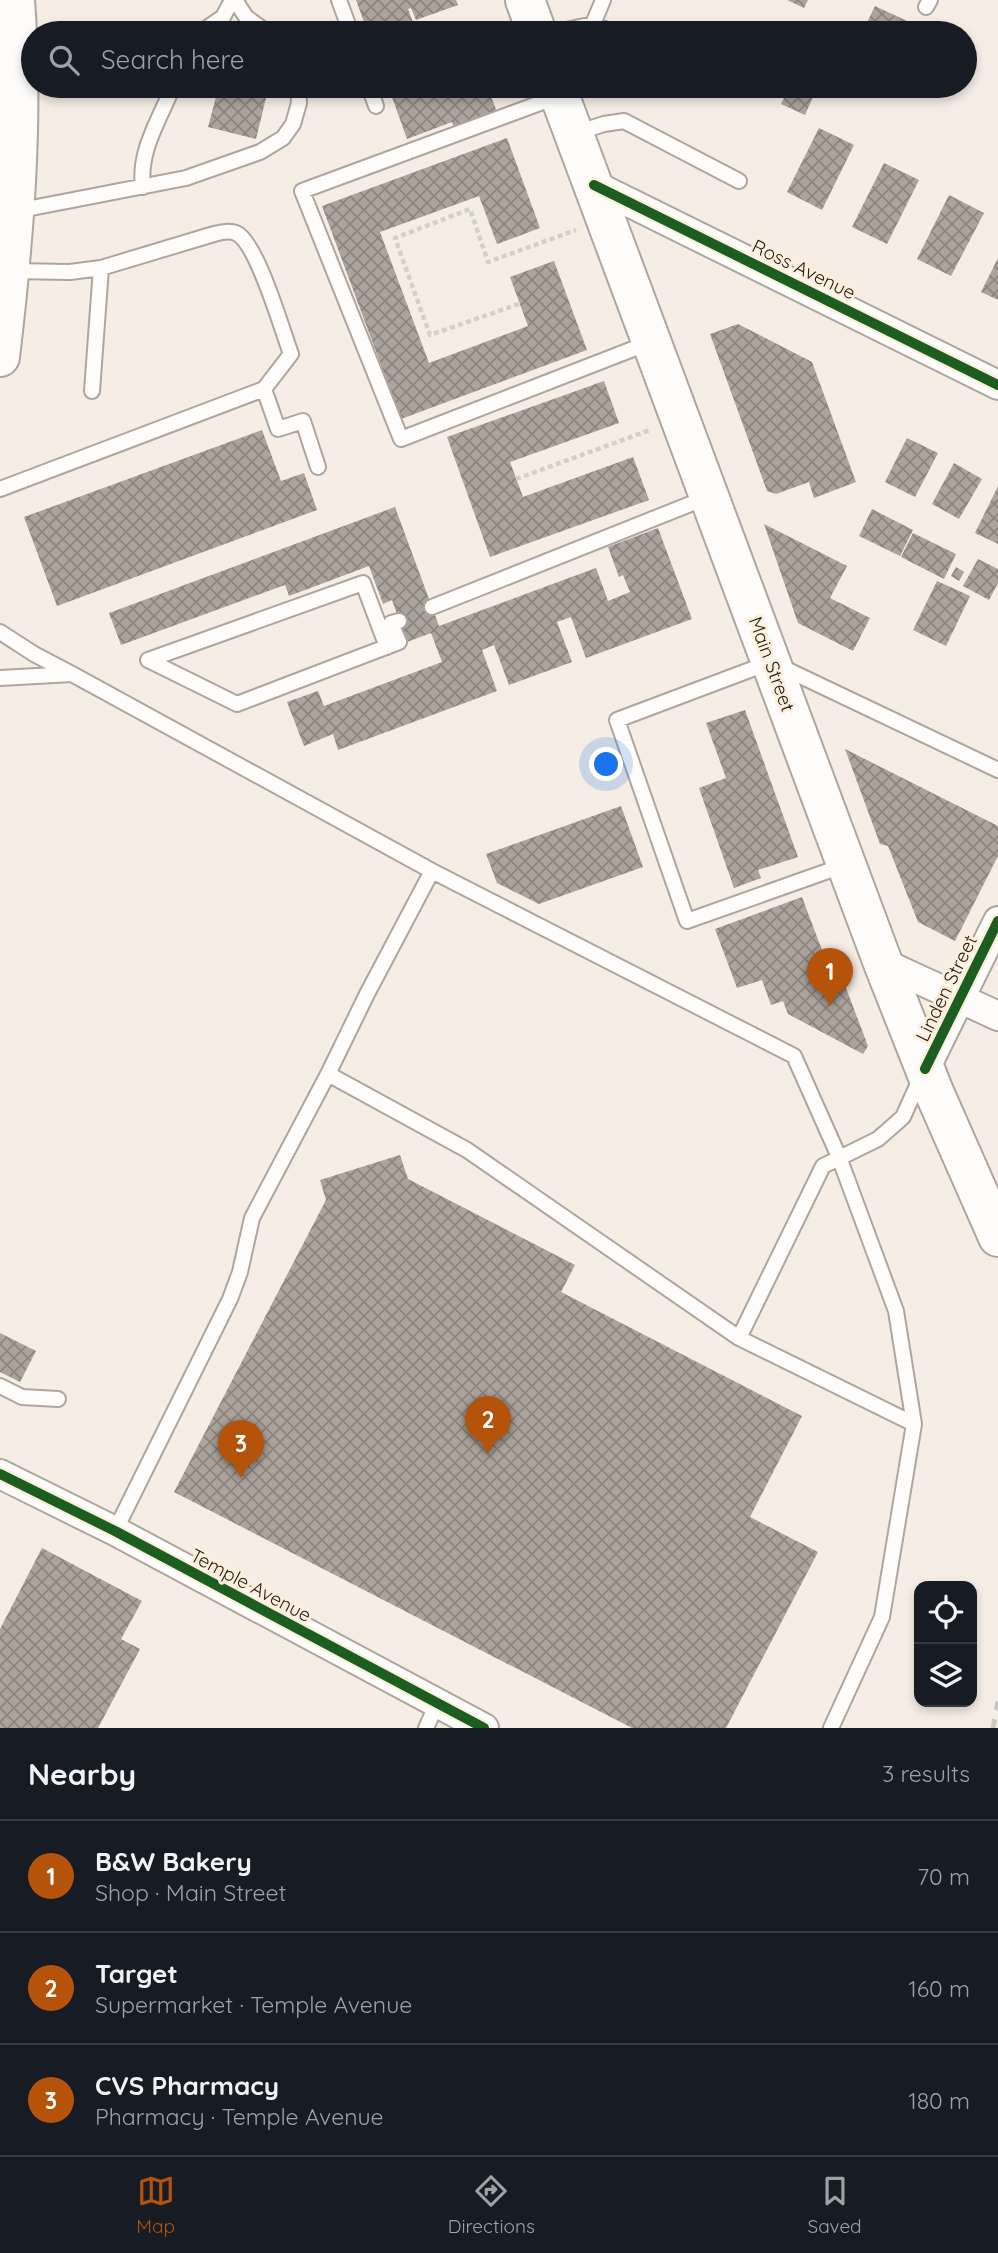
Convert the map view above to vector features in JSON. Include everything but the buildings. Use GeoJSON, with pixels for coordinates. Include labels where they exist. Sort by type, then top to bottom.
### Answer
{"type":"FeatureCollection","features":[{"type":"Feature","properties":{"kind":"main road"},"geometry":{"type":"LineString","coordinates":[[0,358],[10,243],[9,112],[15,0]]}},
{"type":"Feature","properties":{"kind":"main road"},"geometry":{"type":"LineString","coordinates":[[525,0],[533,21]]}},
{"type":"Feature","properties":{"kind":"main road","name":"Main Street"},"geometry":{"type":"LineString","coordinates":[[561,98],[883,963],[925,1069],[998,1237]]}},
{"type":"Feature","properties":{"kind":"street","name":"Ross Avenue"},"geometry":{"type":"LineString","coordinates":[[600,202],[998,385]]}},
{"type":"Feature","properties":{"kind":"street","name":"Linden Street"},"geometry":{"type":"LineString","coordinates":[[925,1069],[998,921]]}},
{"type":"Feature","properties":{"kind":"street"},"geometry":{"type":"LineString","coordinates":[[883,963],[998,1016]]}},
{"type":"Feature","properties":{"kind":"street","name":"Temple Avenue"},"geometry":{"type":"LineString","coordinates":[[0,1474],[115,1531],[431,1716],[484,1728]]}},
{"type":"Feature","properties":{"kind":"lane"},"geometry":{"type":"LineString","coordinates":[[217,21],[234,0],[252,21]]}},
{"type":"Feature","properties":{"kind":"lane"},"geometry":{"type":"LineString","coordinates":[[339,0],[347,21]]}},
{"type":"Feature","properties":{"kind":"lane"},"geometry":{"type":"LineString","coordinates":[[594,21],[603,0]]}},
{"type":"Feature","properties":{"kind":"lane"},"geometry":{"type":"LineString","coordinates":[[143,187],[141,178],[147,145],[168,98]]}},
{"type":"Feature","properties":{"kind":"lane"},"geometry":{"type":"LineString","coordinates":[[10,243],[143,187],[194,176],[276,144],[288,132],[296,118],[299,98]]}},
{"type":"Feature","properties":{"kind":"lane"},"geometry":{"type":"LineString","coordinates":[[373,98],[376,106]]}},
{"type":"Feature","properties":{"kind":"lane"},"geometry":{"type":"LineString","coordinates":[[540,98],[302,191],[401,439],[652,342]]}},
{"type":"Feature","properties":{"kind":"lane"},"geometry":{"type":"LineString","coordinates":[[574,134],[604,124],[624,121],[739,181]]}},
{"type":"Feature","properties":{"kind":"lane"},"geometry":{"type":"LineString","coordinates":[[0,489],[264,389],[290,354],[254,253],[235,232],[225,231],[101,268],[70,272],[10,243]]}},
{"type":"Feature","properties":{"kind":"lane"},"geometry":{"type":"LineString","coordinates":[[92,391],[101,268]]}},
{"type":"Feature","properties":{"kind":"lane"},"geometry":{"type":"LineString","coordinates":[[264,389],[278,429],[303,421],[318,467]]}},
{"type":"Feature","properties":{"kind":"lane"},"geometry":{"type":"LineString","coordinates":[[432,607],[709,496]]}},
{"type":"Feature","properties":{"kind":"lane"},"geometry":{"type":"LineString","coordinates":[[387,647],[363,583],[148,660],[237,704],[387,647],[399,642],[391,623],[399,621]]}},
{"type":"Feature","properties":{"kind":"lane"},"geometry":{"type":"LineString","coordinates":[[0,632],[34,654],[432,871],[794,1056],[839,1157],[896,1311],[914,1424],[882,1617],[831,1728]]}},
{"type":"Feature","properties":{"kind":"lane"},"geometry":{"type":"LineString","coordinates":[[847,865],[687,921],[617,720],[771,662],[998,770]]}},
{"type":"Feature","properties":{"kind":"lane"},"geometry":{"type":"LineString","coordinates":[[0,678],[72,674]]}},
{"type":"Feature","properties":{"kind":"lane"},"geometry":{"type":"LineString","coordinates":[[115,1531],[230,1299],[240,1272],[252,1218],[264,1192],[432,871]]}},
{"type":"Feature","properties":{"kind":"lane"},"geometry":{"type":"LineString","coordinates":[[739,1338],[823,1166],[878,1139],[903,1116],[925,1069]]}},
{"type":"Feature","properties":{"kind":"lane"},"geometry":{"type":"LineString","coordinates":[[328,1074],[467,1150],[739,1338],[914,1424]]}},
{"type":"Feature","properties":{"kind":"lane"},"geometry":{"type":"LineString","coordinates":[[0,1386],[22,1397],[58,1399]]}},
{"type":"Feature","properties":{"kind":"path"},"geometry":{"type":"LineString","coordinates":[[519,304],[430,335],[395,238],[470,209],[488,262],[600,202]]}},
{"type":"Feature","properties":{"kind":"path"},"geometry":{"type":"LineString","coordinates":[[516,479],[680,419]]}},
{"type":"Feature","properties":{"kind":"railway"},"geometry":{"type":"LineString","coordinates":[[993,1728],[998,1701]]}},
{"type":"Feature","properties":{"kind":"cycle path"},"geometry":{"type":"LineString","coordinates":[[594,185],[998,385]]}},
{"type":"Feature","properties":{"kind":"cycle path"},"geometry":{"type":"LineString","coordinates":[[925,1069],[998,921]]}},
{"type":"Feature","properties":{"kind":"cycle path"},"geometry":{"type":"LineString","coordinates":[[0,1474],[115,1531],[484,1728]]}},
{"type":"Feature","properties":{"kind":"place","name":"B&W Bakery"},"geometry":{"type":"Point","coordinates":[830,1006]}},
{"type":"Feature","properties":{"kind":"place","name":"Target"},"geometry":{"type":"Point","coordinates":[488,1454]}},
{"type":"Feature","properties":{"kind":"place","name":"CVS Pharmacy"},"geometry":{"type":"Point","coordinates":[241,1478]}}]}
